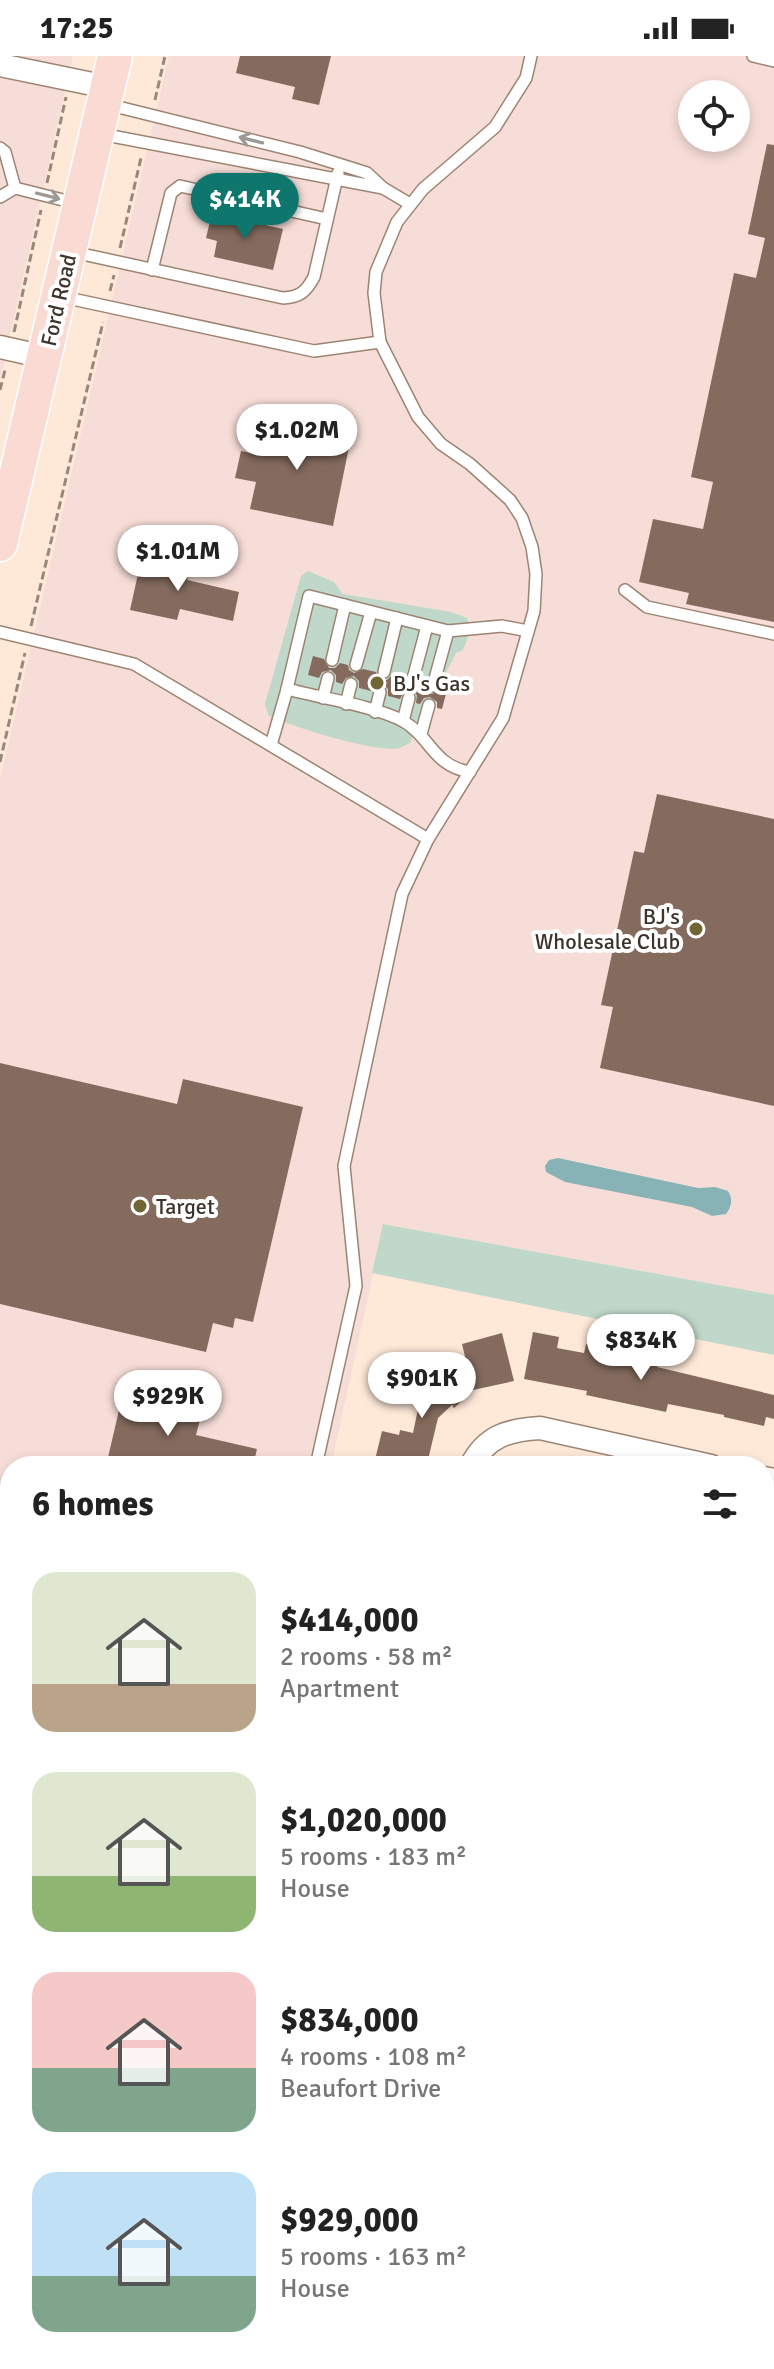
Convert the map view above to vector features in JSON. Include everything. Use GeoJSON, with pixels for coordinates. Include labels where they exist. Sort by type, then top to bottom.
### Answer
{"type":"FeatureCollection","features":[{"type":"Feature","properties":{"kind":"main road","name":"Ford Road"},"geometry":{"type":"LineString","coordinates":[[0,544],[105,95]]}},
{"type":"Feature","properties":{"kind":"street"},"geometry":{"type":"LineString","coordinates":[[0,65],[105,95]]}},
{"type":"Feature","properties":{"kind":"street"},"geometry":{"type":"LineString","coordinates":[[0,347],[45,357]]}},
{"type":"Feature","properties":{"kind":"street"},"geometry":{"type":"LineString","coordinates":[[477,1456],[492,1439],[518,1429],[540,1428],[666,1456]]}},
{"type":"Feature","properties":{"kind":"lane"},"geometry":{"type":"LineString","coordinates":[[318,1456],[356,1286],[344,1166],[402,894],[428,839],[503,718],[534,611],[536,574],[532,547],[522,518],[501,491],[441,444],[418,417],[380,342],[374,293],[376,272],[397,222],[410,204],[495,127],[526,78],[531,56]]}},
{"type":"Feature","properties":{"kind":"lane"},"geometry":{"type":"LineString","coordinates":[[753,56],[774,61]]}},
{"type":"Feature","properties":{"kind":"lane"},"geometry":{"type":"LineString","coordinates":[[105,95],[152,115],[367,173],[383,188],[410,204]]}},
{"type":"Feature","properties":{"kind":"lane"},"geometry":{"type":"LineString","coordinates":[[105,95],[145,142],[383,188]]}},
{"type":"Feature","properties":{"kind":"lane"},"geometry":{"type":"LineString","coordinates":[[0,148],[5,152],[15,188]]}},
{"type":"Feature","properties":{"kind":"lane"},"geometry":{"type":"LineString","coordinates":[[69,251],[283,298],[298,297],[308,289],[314,277],[340,165]]}},
{"type":"Feature","properties":{"kind":"lane"},"geometry":{"type":"LineString","coordinates":[[152,270],[171,193],[180,186],[327,219]]}},
{"type":"Feature","properties":{"kind":"lane"},"geometry":{"type":"LineString","coordinates":[[0,197],[15,188],[80,204]]}},
{"type":"Feature","properties":{"kind":"lane"},"geometry":{"type":"LineString","coordinates":[[59,297],[314,351],[380,342]]}},
{"type":"Feature","properties":{"kind":"lane"},"geometry":{"type":"LineString","coordinates":[[625,590],[647,607],[774,634]]}},
{"type":"Feature","properties":{"kind":"lane"},"geometry":{"type":"LineString","coordinates":[[271,745],[309,596],[448,631],[502,626],[528,631]]}},
{"type":"Feature","properties":{"kind":"lane"},"geometry":{"type":"LineString","coordinates":[[332,660],[345,605]]}},
{"type":"Feature","properties":{"kind":"lane"},"geometry":{"type":"LineString","coordinates":[[356,665],[371,612]]}},
{"type":"Feature","properties":{"kind":"lane"},"geometry":{"type":"LineString","coordinates":[[384,672],[397,618]]}},
{"type":"Feature","properties":{"kind":"lane"},"geometry":{"type":"LineString","coordinates":[[413,679],[427,626]]}},
{"type":"Feature","properties":{"kind":"lane"},"geometry":{"type":"LineString","coordinates":[[433,686],[448,631]]}},
{"type":"Feature","properties":{"kind":"lane"},"geometry":{"type":"LineString","coordinates":[[0,632],[134,664],[428,839]]}},
{"type":"Feature","properties":{"kind":"lane"},"geometry":{"type":"LineString","coordinates":[[323,698],[328,678]]}},
{"type":"Feature","properties":{"kind":"lane"},"geometry":{"type":"LineString","coordinates":[[346,704],[351,684]]}},
{"type":"Feature","properties":{"kind":"lane"},"geometry":{"type":"LineString","coordinates":[[287,689],[403,721],[421,734],[440,760],[455,769],[470,772]]}},
{"type":"Feature","properties":{"kind":"lane"},"geometry":{"type":"LineString","coordinates":[[375,712],[380,692]]}},
{"type":"Feature","properties":{"kind":"lane"},"geometry":{"type":"LineString","coordinates":[[403,721],[409,698]]}},
{"type":"Feature","properties":{"kind":"lane"},"geometry":{"type":"LineString","coordinates":[[421,734],[429,705]]}},
{"type":"Feature","properties":{"kind":"path"},"geometry":{"type":"LineString","coordinates":[[152,115],[165,56]]}},
{"type":"Feature","properties":{"kind":"path"},"geometry":{"type":"LineString","coordinates":[[0,762],[145,142]]}},
{"type":"Feature","properties":{"kind":"path"},"geometry":{"type":"LineString","coordinates":[[0,390],[5,370]]}},
{"type":"Feature","properties":{"kind":"shaded area"},"geometry":{"type":"Polygon","coordinates":[[[0,56],[73,56],[0,380],[0,56]]]}},
{"type":"Feature","properties":{"kind":"shaded area"},"geometry":{"type":"Polygon","coordinates":[[[169,56],[774,56],[774,1295],[384,1224],[333,1456],[0,1456],[0,779],[169,56]]]}},
{"type":"Feature","properties":{"kind":"green space"},"geometry":{"type":"Polygon","coordinates":[[[308,571],[334,582],[343,594],[451,612],[467,618],[471,629],[463,650],[456,653],[410,743],[393,749],[347,742],[269,716],[265,704],[301,576],[308,571]]]}},
{"type":"Feature","properties":{"kind":"green space"},"geometry":{"type":"Polygon","coordinates":[[[383,1224],[774,1295],[774,1355],[372,1273],[383,1224]]]}},
{"type":"Feature","properties":{"kind":"water"},"geometry":{"type":"Polygon","coordinates":[[[558,1158],[698,1188],[715,1187],[728,1191],[731,1205],[726,1214],[712,1216],[692,1207],[565,1182],[546,1172],[545,1166],[549,1160],[558,1158]]]}},
{"type":"Feature","properties":{"kind":"building"},"geometry":{"type":"Polygon","coordinates":[[[240,56],[331,56],[319,105],[292,99],[295,87],[236,73],[240,56]]]}},
{"type":"Feature","properties":{"kind":"building"},"geometry":{"type":"Polygon","coordinates":[[[767,144],[774,145],[774,622],[686,604],[689,593],[639,582],[653,519],[703,529],[713,482],[691,477],[734,273],[756,278],[765,238],[748,234],[767,144]]]}},
{"type":"Feature","properties":{"kind":"building"},"geometry":{"type":"Polygon","coordinates":[[[212,213],[283,229],[273,270],[214,257],[217,241],[206,238],[212,213]]]}},
{"type":"Feature","properties":{"kind":"building"},"geometry":{"type":"Polygon","coordinates":[[[267,420],[351,437],[333,526],[250,509],[256,482],[235,478],[241,451],[260,455],[267,420]]]}},
{"type":"Feature","properties":{"kind":"building"},"geometry":{"type":"Polygon","coordinates":[[[142,556],[190,566],[187,580],[239,592],[233,621],[180,609],[177,620],[130,610],[142,556]]]}},
{"type":"Feature","properties":{"kind":"building","name":"BJ's Gas"},"geometry":{"type":"Polygon","coordinates":[[[313,656],[324,659],[329,668],[335,668],[340,663],[348,665],[354,673],[363,669],[376,672],[381,680],[391,676],[405,679],[412,687],[425,684],[426,691],[432,694],[441,689],[447,690],[442,709],[437,708],[437,702],[430,697],[424,698],[420,704],[416,703],[417,695],[410,690],[404,692],[400,699],[388,696],[388,689],[383,684],[374,686],[371,691],[359,688],[359,681],[354,676],[346,678],[342,684],[336,682],[336,675],[331,670],[322,672],[319,678],[308,675],[313,656]]]}},
{"type":"Feature","properties":{"kind":"building","name":"BJ's Wholesale Club"},"geometry":{"type":"Polygon","coordinates":[[[657,794],[774,819],[774,1106],[600,1068],[613,1007],[601,1005],[634,851],[644,853],[657,794]]]}},
{"type":"Feature","properties":{"kind":"building","name":"Target"},"geometry":{"type":"Polygon","coordinates":[[[0,1063],[177,1104],[183,1079],[303,1107],[253,1322],[235,1318],[233,1328],[213,1323],[206,1352],[0,1304],[0,1063]]]}},
{"type":"Feature","properties":{"kind":"building"},"geometry":{"type":"Polygon","coordinates":[[[533,1332],[559,1337],[557,1348],[584,1353],[586,1344],[610,1349],[659,1360],[657,1367],[774,1395],[774,1419],[766,1417],[764,1426],[668,1404],[666,1412],[586,1395],[587,1391],[524,1379],[533,1332]]]}},
{"type":"Feature","properties":{"kind":"building"},"geometry":{"type":"Polygon","coordinates":[[[502,1333],[514,1381],[473,1390],[462,1344],[502,1333]]]}},
{"type":"Feature","properties":{"kind":"building"},"geometry":{"type":"Polygon","coordinates":[[[442,1363],[470,1394],[438,1418],[429,1456],[376,1456],[382,1431],[399,1435],[400,1430],[413,1433],[418,1409],[406,1397],[442,1363]]]}},
{"type":"Feature","properties":{"kind":"building"},"geometry":{"type":"Polygon","coordinates":[[[123,1393],[202,1412],[196,1435],[257,1449],[255,1456],[108,1456],[123,1393]]]}},
{"type":"Feature","properties":{"kind":"place","name":"BJ's Gas"},"geometry":{"type":"Point","coordinates":[377,683]}},
{"type":"Feature","properties":{"kind":"place","name":"BJ's Wholesale Club"},"geometry":{"type":"Point","coordinates":[696,929]}},
{"type":"Feature","properties":{"kind":"place","name":"Target"},"geometry":{"type":"Point","coordinates":[140,1206]}}]}
